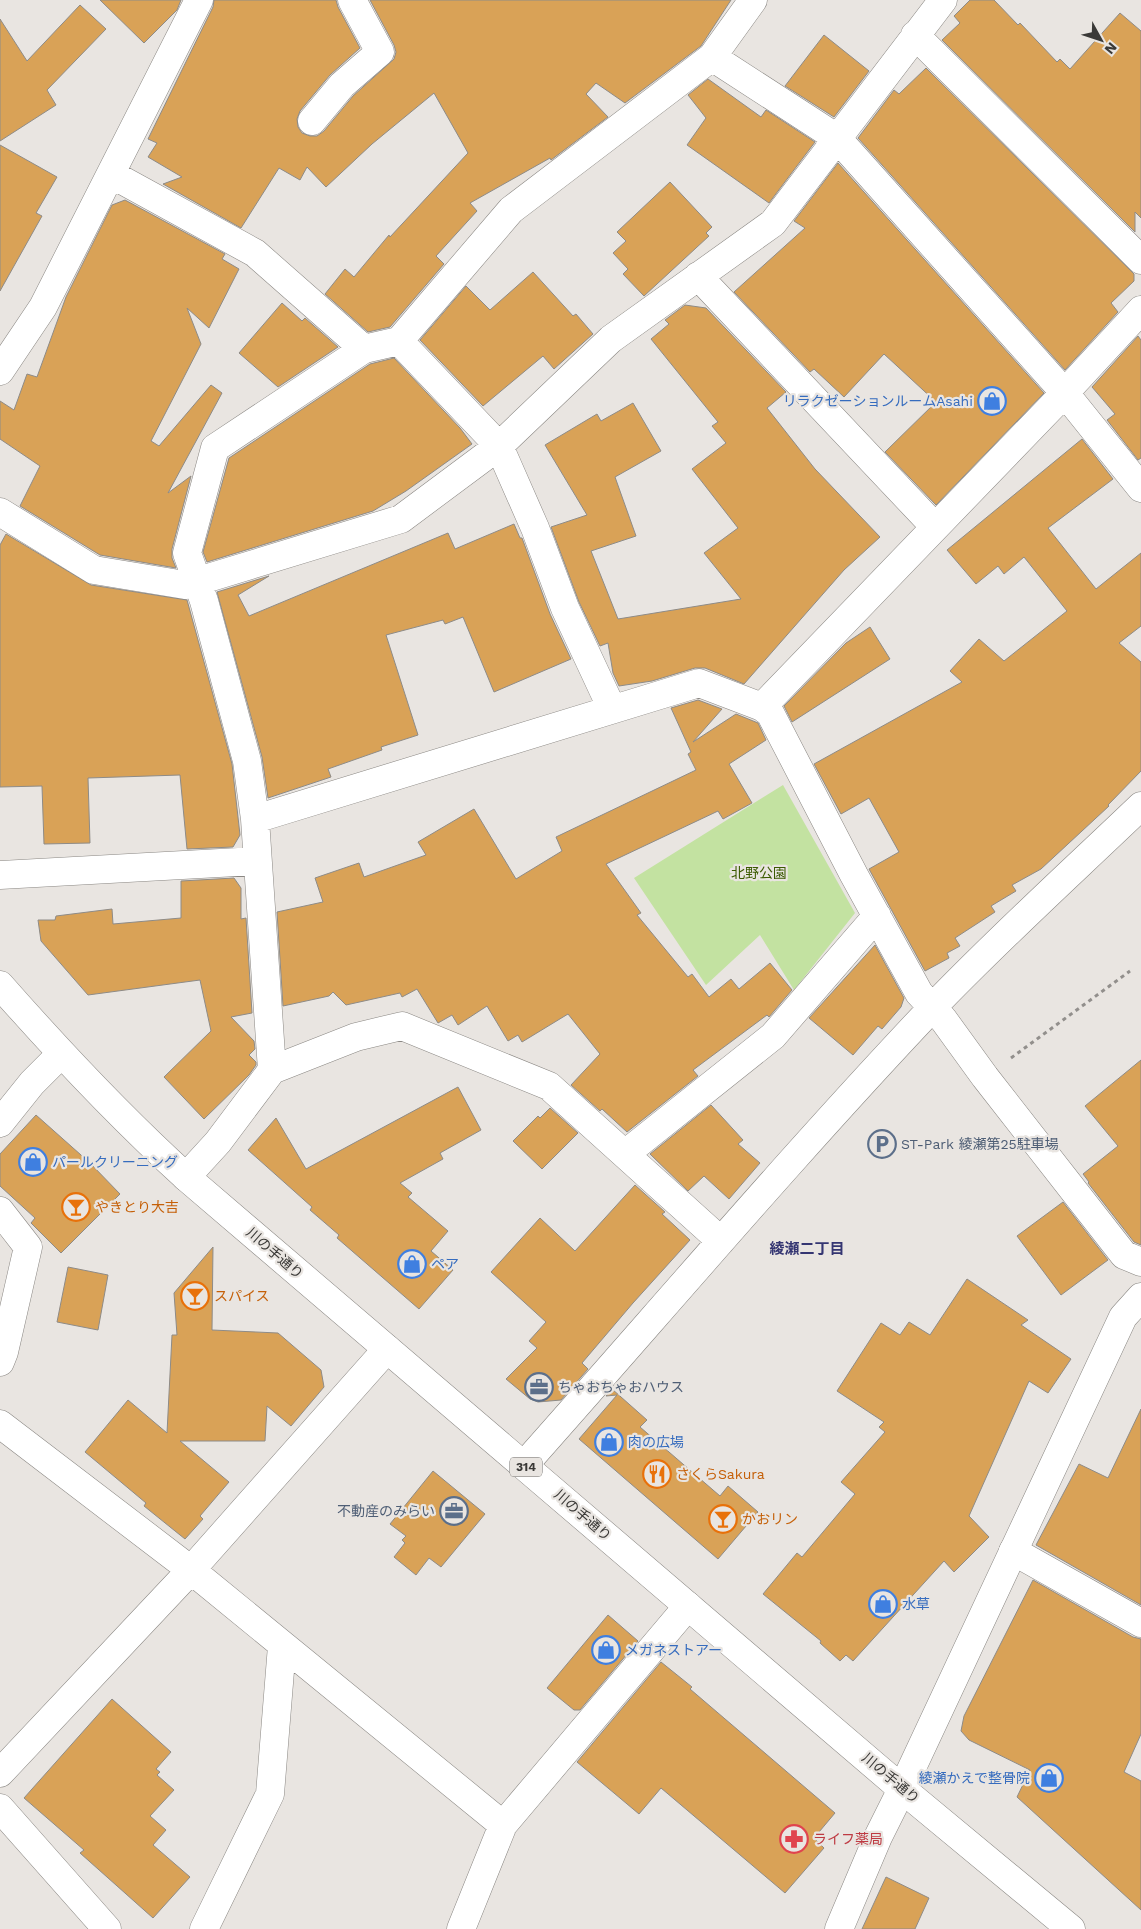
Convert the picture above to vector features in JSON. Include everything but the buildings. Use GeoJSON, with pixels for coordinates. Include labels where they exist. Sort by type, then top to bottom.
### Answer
{"type":"FeatureCollection","features":[{"type":"Feature","properties":{"kind":"street"},"geometry":{"type":"LineString","coordinates":[[0,371],[43,307],[199,0]]}},
{"type":"Feature","properties":{"kind":"street"},"geometry":{"type":"LineString","coordinates":[[312,121],[342,85],[380,52],[352,0]]}},
{"type":"Feature","properties":{"kind":"street"},"geometry":{"type":"LineString","coordinates":[[272,1070],[255,819],[246,761],[197,581],[187,552],[215,448],[364,349],[399,341],[511,210],[712,57],[753,0]]}},
{"type":"Feature","properties":{"kind":"street"},"geometry":{"type":"LineString","coordinates":[[0,512],[94,570],[185,584],[401,519],[499,446],[611,339],[773,223],[943,0]]}},
{"type":"Feature","properties":{"kind":"street"},"geometry":{"type":"LineString","coordinates":[[915,35],[1141,260]]}},
{"type":"Feature","properties":{"kind":"street"},"geometry":{"type":"LineString","coordinates":[[712,57],[837,138],[1064,392],[1141,488]]}},
{"type":"Feature","properties":{"kind":"street"},"geometry":{"type":"LineString","coordinates":[[111,174],[255,253],[364,349]]}},
{"type":"Feature","properties":{"kind":"street"},"geometry":{"type":"LineString","coordinates":[[698,276],[934,527]]}},
{"type":"Feature","properties":{"kind":"street"},"geometry":{"type":"LineString","coordinates":[[762,707],[1141,310]]}},
{"type":"Feature","properties":{"kind":"street"},"geometry":{"type":"LineString","coordinates":[[399,341],[499,446],[535,528],[565,608],[612,709]]}},
{"type":"Feature","properties":{"kind":"street"},"geometry":{"type":"LineString","coordinates":[[255,819],[699,683],[762,707],[770,714],[919,993],[944,1019],[985,1077],[1124,1255],[1141,1262]]}},
{"type":"Feature","properties":{"kind":"street"},"geometry":{"type":"LineString","coordinates":[[524,1465],[721,1240],[932,1008],[1141,806]]}},
{"type":"Feature","properties":{"kind":"street"},"geometry":{"type":"LineString","coordinates":[[0,875],[258,861]]}},
{"type":"Feature","properties":{"kind":"street"},"geometry":{"type":"LineString","coordinates":[[625,1154],[773,1036],[877,916]]}},
{"type":"Feature","properties":{"kind":"street","name":"川の手通り"},"geometry":{"type":"LineString","coordinates":[[0,985],[61,1054],[138,1133],[186,1177],[902,1789],[1071,1929]]}},
{"type":"Feature","properties":{"kind":"street"},"geometry":{"type":"LineString","coordinates":[[186,1177],[218,1142],[272,1070],[356,1036],[402,1026],[549,1086],[721,1240]]}},
{"type":"Feature","properties":{"kind":"street"},"geometry":{"type":"LineString","coordinates":[[0,1123],[32,1083],[61,1054]]}},
{"type":"Feature","properties":{"kind":"street"},"geometry":{"type":"LineString","coordinates":[[0,1211],[28,1247],[4,1352],[0,1362]]}},
{"type":"Feature","properties":{"kind":"street"},"geometry":{"type":"LineString","coordinates":[[839,1929],[878,1837],[1124,1317],[1141,1297]]}},
{"type":"Feature","properties":{"kind":"street"},"geometry":{"type":"LineString","coordinates":[[0,1773],[191,1570],[387,1349]]}},
{"type":"Feature","properties":{"kind":"street"},"geometry":{"type":"LineString","coordinates":[[0,1424],[191,1570],[503,1825]]}},
{"type":"Feature","properties":{"kind":"street"},"geometry":{"type":"LineString","coordinates":[[1012,1552],[1141,1623]]}},
{"type":"Feature","properties":{"kind":"street"},"geometry":{"type":"LineString","coordinates":[[461,1929],[503,1825],[688,1606]]}},
{"type":"Feature","properties":{"kind":"street"},"geometry":{"type":"LineString","coordinates":[[204,1929],[270,1794],[282,1646]]}},
{"type":"Feature","properties":{"kind":"street"},"geometry":{"type":"LineString","coordinates":[[0,1808],[107,1929]]}},
{"type":"Feature","properties":{"kind":"path"},"geometry":{"type":"LineString","coordinates":[[985,1077],[1130,971]]}},
{"type":"Feature","properties":{"kind":"green space","name":"北野公園"},"geometry":{"type":"Polygon","coordinates":[[[783,785],[855,913],[794,990],[760,935],[706,985],[634,878],[783,785]]]}},
{"type":"Feature","properties":{"kind":"place","name":"リラクゼーションルームAsahi"},"geometry":{"type":"Point","coordinates":[992,401]}},
{"type":"Feature","properties":{"kind":"place","name":"ST-Park 綾瀬第25駐車場"},"geometry":{"type":"Point","coordinates":[882,1144]}},
{"type":"Feature","properties":{"kind":"place","name":"パールクリーニング"},"geometry":{"type":"Point","coordinates":[33,1162]}},
{"type":"Feature","properties":{"kind":"place","name":"やきとり大吉"},"geometry":{"type":"Point","coordinates":[76,1207]}},
{"type":"Feature","properties":{"kind":"place","name":"ペア"},"geometry":{"type":"Point","coordinates":[412,1264]}},
{"type":"Feature","properties":{"kind":"place","name":"スパイス"},"geometry":{"type":"Point","coordinates":[195,1296]}},
{"type":"Feature","properties":{"kind":"place","name":"ちゃおちゃおハウス"},"geometry":{"type":"Point","coordinates":[539,1387]}},
{"type":"Feature","properties":{"kind":"place","name":"肉の広場"},"geometry":{"type":"Point","coordinates":[609,1442]}},
{"type":"Feature","properties":{"kind":"place","name":"さくらSakura"},"geometry":{"type":"Point","coordinates":[657,1474]}},
{"type":"Feature","properties":{"kind":"place","name":"不動産のみらい"},"geometry":{"type":"Point","coordinates":[454,1511]}},
{"type":"Feature","properties":{"kind":"place","name":"かおリン"},"geometry":{"type":"Point","coordinates":[723,1519]}},
{"type":"Feature","properties":{"kind":"place","name":"水草"},"geometry":{"type":"Point","coordinates":[883,1604]}},
{"type":"Feature","properties":{"kind":"place","name":"メガネストアー"},"geometry":{"type":"Point","coordinates":[606,1650]}},
{"type":"Feature","properties":{"kind":"place","name":"綾瀬かえで整骨院"},"geometry":{"type":"Point","coordinates":[1049,1778]}},
{"type":"Feature","properties":{"kind":"place","name":"ライフ薬局"},"geometry":{"type":"Point","coordinates":[794,1839]}},
{"type":"Feature","properties":{"kind":"district","name":"綾瀬二丁目"},"geometry":{"type":"Point","coordinates":[807,1249]}}]}
